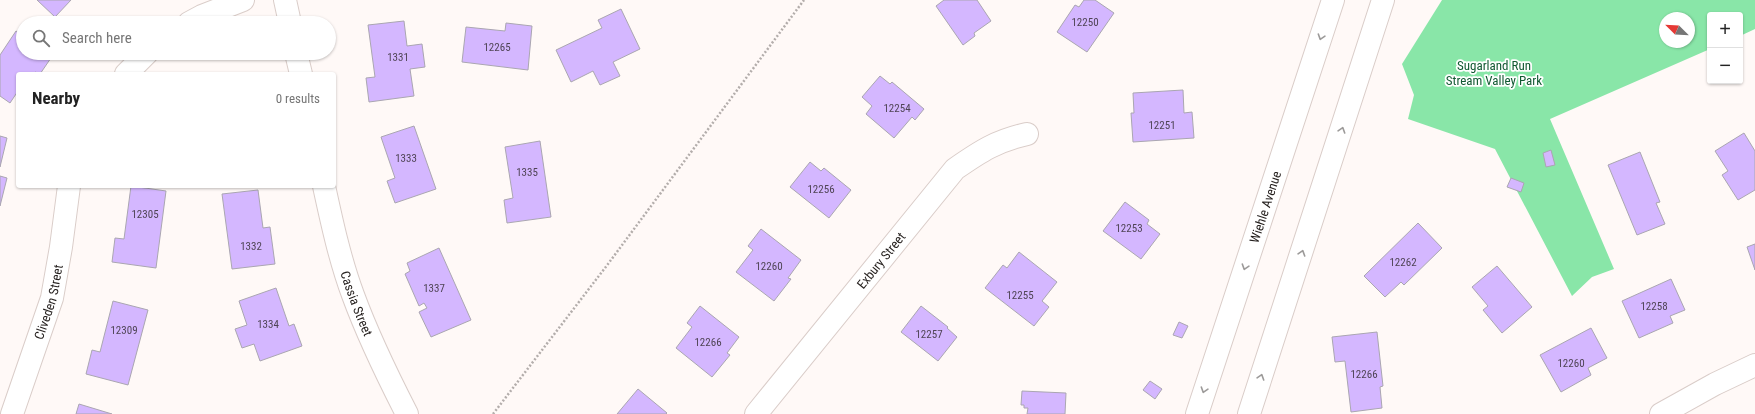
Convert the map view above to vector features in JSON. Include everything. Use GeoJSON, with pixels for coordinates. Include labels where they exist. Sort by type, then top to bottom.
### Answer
{"type":"FeatureCollection","features":[{"type":"Feature","properties":{"kind":"street"},"geometry":{"type":"LineString","coordinates":[[202,16],[243,0]]}},
{"type":"Feature","properties":{"kind":"street"},"geometry":{"type":"LineString","coordinates":[[285,0],[288,16]]}},
{"type":"Feature","properties":{"kind":"street","name":"Wiehle Avenue"},"geometry":{"type":"LineString","coordinates":[[1197,414],[1333,0]]}},
{"type":"Feature","properties":{"kind":"street"},"geometry":{"type":"LineString","coordinates":[[1249,414],[1383,0]]}},
{"type":"Feature","properties":{"kind":"street"},"geometry":{"type":"LineString","coordinates":[[128,72],[140,60]]}},
{"type":"Feature","properties":{"kind":"street"},"geometry":{"type":"LineString","coordinates":[[298,60],[301,72]]}},
{"type":"Feature","properties":{"kind":"street","name":"Exbury Street"},"geometry":{"type":"LineString","coordinates":[[756,414],[955,169],[982,150],[1009,138],[1026,134]]}},
{"type":"Feature","properties":{"kind":"street","name":"Cliveden Street"},"geometry":{"type":"LineString","coordinates":[[12,414],[52,298],[61,247],[68,188]]}},
{"type":"Feature","properties":{"kind":"street","name":"Cassia Street"},"geometry":{"type":"LineString","coordinates":[[324,188],[336,243],[352,294],[378,358],[407,414]]}},
{"type":"Feature","properties":{"kind":"street"},"geometry":{"type":"LineString","coordinates":[[1660,414],[1755,364]]}},
{"type":"Feature","properties":{"kind":"path"},"geometry":{"type":"LineString","coordinates":[[492,414],[608,264],[804,0]]}},
{"type":"Feature","properties":{"kind":"green space","name":"Sugarland Run Stream Valley Park"},"geometry":{"type":"Polygon","coordinates":[[[1442,0],[1755,0],[1755,29],[1743,35],[1743,12],[1707,12],[1707,50],[1550,119],[1614,269],[1592,277],[1572,296],[1495,149],[1408,119],[1414,95],[1402,64],[1442,0]]]}},
{"type":"Feature","properties":{"kind":"building"},"geometry":{"type":"Polygon","coordinates":[[[37,0],[71,0],[56,16],[54,16],[37,0]]]}},
{"type":"Feature","properties":{"kind":"building"},"geometry":{"type":"Polygon","coordinates":[[[944,0],[977,0],[991,21],[974,33],[975,36],[963,45],[936,6],[944,0]]]}},
{"type":"Feature","properties":{"kind":"building"},"geometry":{"type":"Polygon","coordinates":[[[1084,0],[1095,0],[1114,13],[1087,52],[1057,32],[1075,5],[1079,7],[1084,0]]]}},
{"type":"Feature","properties":{"kind":"building"},"geometry":{"type":"Polygon","coordinates":[[[621,9],[640,49],[613,62],[620,76],[600,85],[593,71],[571,82],[556,50],[602,28],[598,20],[621,9]]]}},
{"type":"Feature","properties":{"kind":"building"},"geometry":{"type":"Polygon","coordinates":[[[404,21],[407,46],[422,44],[425,67],[410,69],[414,96],[369,102],[366,78],[375,77],[368,25],[404,21]]]}},
{"type":"Feature","properties":{"kind":"building"},"geometry":{"type":"Polygon","coordinates":[[[506,23],[532,26],[528,70],[462,62],[466,27],[505,31],[506,23]]]}},
{"type":"Feature","properties":{"kind":"building"},"geometry":{"type":"Polygon","coordinates":[[[16,31],[16,60],[50,60],[41,72],[16,72],[16,94],[10,103],[0,96],[0,55],[16,31]]]}},
{"type":"Feature","properties":{"kind":"building"},"geometry":{"type":"Polygon","coordinates":[[[880,76],[890,84],[892,82],[924,109],[915,120],[912,117],[894,138],[866,114],[872,106],[862,97],[880,76]]]}},
{"type":"Feature","properties":{"kind":"building"},"geometry":{"type":"Polygon","coordinates":[[[1183,90],[1184,113],[1192,112],[1194,138],[1133,142],[1131,113],[1134,113],[1133,93],[1183,90]]]}},
{"type":"Feature","properties":{"kind":"building"},"geometry":{"type":"Polygon","coordinates":[[[414,126],[436,189],[395,203],[387,181],[395,178],[381,137],[414,126]]]}},
{"type":"Feature","properties":{"kind":"building"},"geometry":{"type":"Polygon","coordinates":[[[1744,133],[1755,151],[1755,190],[1738,200],[1722,175],[1728,171],[1715,151],[1744,133]]]}},
{"type":"Feature","properties":{"kind":"building"},"geometry":{"type":"Polygon","coordinates":[[[0,136],[7,138],[0,167],[0,136]]]}},
{"type":"Feature","properties":{"kind":"building"},"geometry":{"type":"Polygon","coordinates":[[[540,141],[551,217],[507,223],[504,200],[513,198],[505,147],[540,141]]]}},
{"type":"Feature","properties":{"kind":"building"},"geometry":{"type":"Polygon","coordinates":[[[1551,150],[1555,165],[1546,167],[1543,153],[1551,150]]]}},
{"type":"Feature","properties":{"kind":"building"},"geometry":{"type":"Polygon","coordinates":[[[1640,152],[1660,202],[1656,203],[1665,224],[1637,235],[1608,165],[1640,152]]]}},
{"type":"Feature","properties":{"kind":"building"},"geometry":{"type":"Polygon","coordinates":[[[810,162],[821,171],[824,168],[851,190],[829,218],[790,187],[810,162]]]}},
{"type":"Feature","properties":{"kind":"building"},"geometry":{"type":"Polygon","coordinates":[[[0,176],[7,178],[0,206],[0,176]]]}},
{"type":"Feature","properties":{"kind":"building"},"geometry":{"type":"Polygon","coordinates":[[[1511,178],[1524,183],[1521,192],[1507,187],[1511,178]]]}},
{"type":"Feature","properties":{"kind":"building"},"geometry":{"type":"Polygon","coordinates":[[[131,188],[145,188],[166,191],[156,268],[112,262],[115,238],[124,239],[131,188]]]}},
{"type":"Feature","properties":{"kind":"building"},"geometry":{"type":"Polygon","coordinates":[[[258,190],[263,228],[270,227],[275,264],[232,269],[222,194],[258,190]]]}},
{"type":"Feature","properties":{"kind":"building"},"geometry":{"type":"Polygon","coordinates":[[[1125,202],[1149,220],[1147,224],[1160,234],[1141,259],[1103,231],[1125,202]]]}},
{"type":"Feature","properties":{"kind":"building"},"geometry":{"type":"Polygon","coordinates":[[[1418,223],[1442,248],[1404,285],[1401,282],[1385,297],[1364,276],[1418,223]]]}},
{"type":"Feature","properties":{"kind":"building"},"geometry":{"type":"Polygon","coordinates":[[[761,229],[801,260],[788,278],[791,279],[774,301],[736,272],[753,250],[748,246],[761,229]]]}},
{"type":"Feature","properties":{"kind":"building"},"geometry":{"type":"Polygon","coordinates":[[[1755,244],[1755,270],[1747,247],[1755,244]]]}},
{"type":"Feature","properties":{"kind":"building"},"geometry":{"type":"Polygon","coordinates":[[[439,248],[471,320],[431,337],[419,312],[427,308],[424,303],[419,306],[405,274],[410,271],[407,263],[439,248]]]}},
{"type":"Feature","properties":{"kind":"building"},"geometry":{"type":"Polygon","coordinates":[[[1019,252],[1057,282],[1042,301],[1049,307],[1034,326],[985,288],[1003,265],[1007,268],[1019,252]]]}},
{"type":"Feature","properties":{"kind":"building"},"geometry":{"type":"Polygon","coordinates":[[[1497,266],[1532,307],[1502,333],[1483,310],[1488,306],[1472,287],[1497,266]]]}},
{"type":"Feature","properties":{"kind":"building"},"geometry":{"type":"Polygon","coordinates":[[[1671,279],[1685,310],[1670,316],[1673,323],[1639,338],[1622,301],[1671,279]]]}},
{"type":"Feature","properties":{"kind":"building"},"geometry":{"type":"Polygon","coordinates":[[[276,288],[289,326],[294,324],[302,346],[260,361],[254,344],[242,348],[235,329],[247,325],[239,301],[276,288]]]}},
{"type":"Feature","properties":{"kind":"building"},"geometry":{"type":"Polygon","coordinates":[[[113,301],[148,310],[128,385],[86,374],[92,350],[100,352],[113,301]]]}},
{"type":"Feature","properties":{"kind":"building"},"geometry":{"type":"Polygon","coordinates":[[[700,306],[739,337],[727,353],[730,355],[712,377],[676,348],[692,327],[687,323],[700,306]]]}},
{"type":"Feature","properties":{"kind":"building"},"geometry":{"type":"Polygon","coordinates":[[[921,306],[948,327],[947,328],[957,337],[938,361],[901,332],[921,306]]]}},
{"type":"Feature","properties":{"kind":"building"},"geometry":{"type":"Polygon","coordinates":[[[1179,322],[1188,326],[1182,338],[1173,335],[1179,322]]]}},
{"type":"Feature","properties":{"kind":"building"},"geometry":{"type":"Polygon","coordinates":[[[1591,328],[1607,358],[1588,368],[1591,375],[1561,392],[1540,355],[1591,328]]]}},
{"type":"Feature","properties":{"kind":"building"},"geometry":{"type":"Polygon","coordinates":[[[1377,332],[1383,386],[1380,387],[1382,408],[1351,412],[1345,361],[1335,362],[1332,337],[1377,332]]]}},
{"type":"Feature","properties":{"kind":"building"},"geometry":{"type":"Polygon","coordinates":[[[1150,381],[1162,389],[1155,399],[1143,390],[1150,381]]]}},
{"type":"Feature","properties":{"kind":"building"},"geometry":{"type":"Polygon","coordinates":[[[638,389],[667,413],[617,414],[638,389]]]}},
{"type":"Feature","properties":{"kind":"building"},"geometry":{"type":"Polygon","coordinates":[[[1022,391],[1066,393],[1065,414],[1027,414],[1028,408],[1024,408],[1024,405],[1021,405],[1022,391]]]}},
{"type":"Feature","properties":{"kind":"building"},"geometry":{"type":"Polygon","coordinates":[[[79,404],[112,414],[76,414],[79,404]]]}}]}
